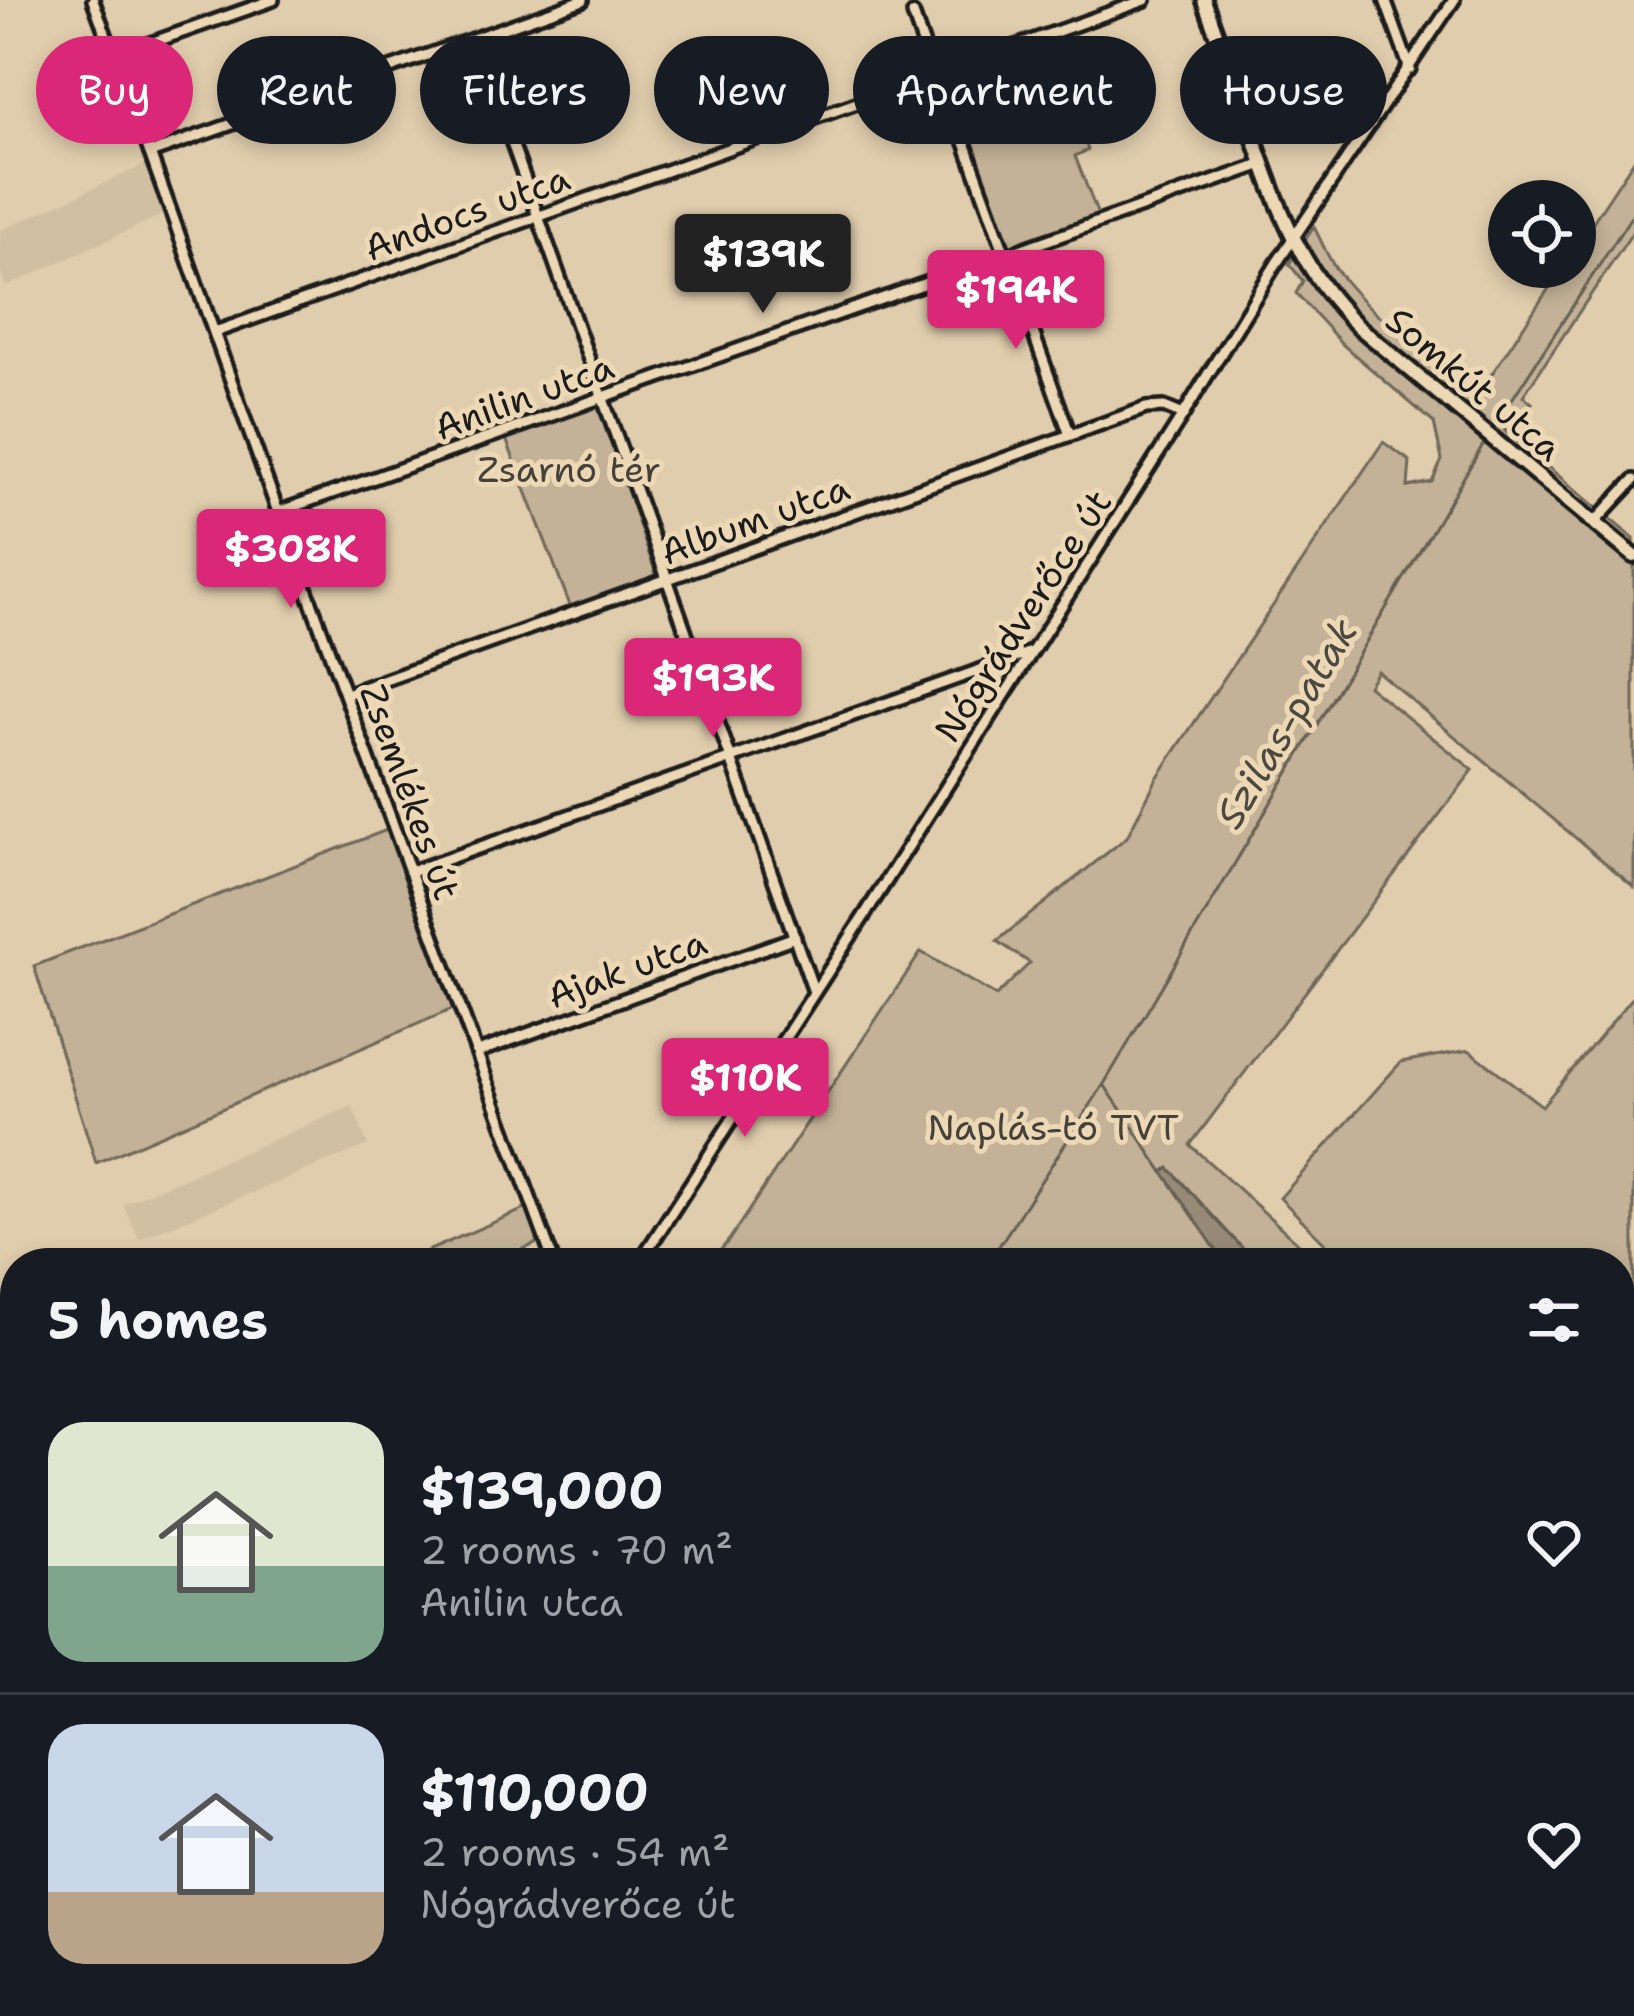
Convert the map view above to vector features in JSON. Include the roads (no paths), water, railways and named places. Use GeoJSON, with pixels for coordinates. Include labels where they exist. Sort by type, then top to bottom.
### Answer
{"type":"FeatureCollection","features":[{"type":"Feature","properties":{"kind":"street","name":"Zsemlékes út"},"geometry":{"type":"LineString","coordinates":[[93,0],[106,36]]}},
{"type":"Feature","properties":{"kind":"street"},"geometry":{"type":"LineString","coordinates":[[171,36],[273,0]]}},
{"type":"Feature","properties":{"kind":"street"},"geometry":{"type":"LineString","coordinates":[[542,0],[546,13]]}},
{"type":"Feature","properties":{"kind":"street"},"geometry":{"type":"LineString","coordinates":[[483,36],[583,0]]}},
{"type":"Feature","properties":{"kind":"street","name":"Andocs utca"},"geometry":{"type":"LineString","coordinates":[[1044,36],[1145,0]]}},
{"type":"Feature","properties":{"kind":"street","name":"Somkút utca"},"geometry":{"type":"LineString","coordinates":[[1204,0],[1293,241],[1321,286],[1337,306],[1634,556]]}},
{"type":"Feature","properties":{"kind":"street"},"geometry":{"type":"LineString","coordinates":[[1385,0],[1410,69]]}},
{"type":"Feature","properties":{"kind":"street","name":"Nógrádverőce út"},"geometry":{"type":"LineString","coordinates":[[649,1248],[1293,241],[1454,0]]}},
{"type":"Feature","properties":{"kind":"street"},"geometry":{"type":"LineString","coordinates":[[913,14],[922,36]]}},
{"type":"Feature","properties":{"kind":"street"},"geometry":{"type":"LineString","coordinates":[[151,153],[420,58]]}},
{"type":"Feature","properties":{"kind":"street","name":"Andocs utca"},"geometry":{"type":"LineString","coordinates":[[215,332],[853,104]]}},
{"type":"Feature","properties":{"kind":"street","name":"Zsemlékes út"},"geometry":{"type":"LineString","coordinates":[[148,144],[549,1248]]}},
{"type":"Feature","properties":{"kind":"street"},"geometry":{"type":"LineString","coordinates":[[512,144],[814,992]]}},
{"type":"Feature","properties":{"kind":"street"},"geometry":{"type":"LineString","coordinates":[[963,144],[1070,435]]}},
{"type":"Feature","properties":{"kind":"street","name":"Anilin utca"},"geometry":{"type":"LineString","coordinates":[[278,512],[1263,164]]}},
{"type":"Feature","properties":{"kind":"street","name":"Album utca"},"geometry":{"type":"LineString","coordinates":[[346,694],[1155,406],[1183,415]]}},
{"type":"Feature","properties":{"kind":"street"},"geometry":{"type":"LineString","coordinates":[[1594,523],[1634,480]]}},
{"type":"Feature","properties":{"kind":"street"},"geometry":{"type":"LineString","coordinates":[[410,872],[1031,652]]}},
{"type":"Feature","properties":{"kind":"street","name":"Ajak utca"},"geometry":{"type":"LineString","coordinates":[[478,1052],[795,938]]}},
{"type":"Feature","properties":{"kind":"waterway","name":"Szilas-patak"},"geometry":{"type":"LineString","coordinates":[[1492,430],[1634,212]]}},
{"type":"Feature","properties":{"kind":"waterway","name":"Szilas-patak"},"geometry":{"type":"LineString","coordinates":[[998,1248],[1104,1084],[1487,438]]}},
{"type":"Feature","properties":{"kind":"waterway"},"geometry":{"type":"LineString","coordinates":[[1105,1086],[1163,1172]]}},
{"type":"Feature","properties":{"kind":"park label","name":"Zsarnó tér"},"geometry":{"type":"Point","coordinates":[569,469]}},
{"type":"Feature","properties":{"kind":"park label","name":"Naplás-tó TVT"},"geometry":{"type":"Point","coordinates":[1053,1127]}}]}
